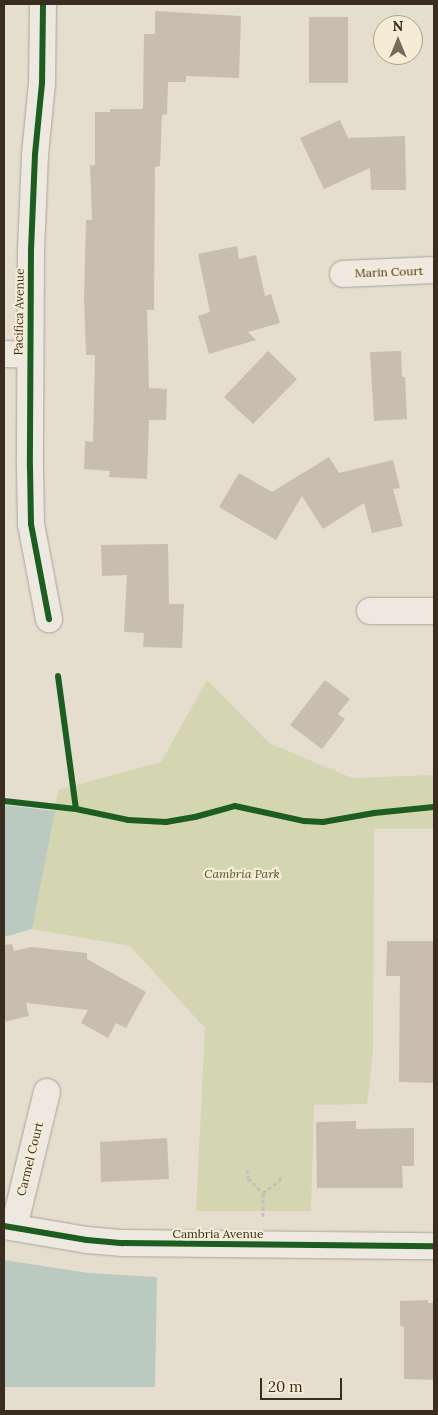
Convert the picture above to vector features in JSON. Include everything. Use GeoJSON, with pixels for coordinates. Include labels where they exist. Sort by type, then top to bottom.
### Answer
{"type":"FeatureCollection","features":[{"type":"Feature","properties":{"kind":"street","name":"Pacifica Avenue"},"geometry":{"type":"LineString","coordinates":[[42,4],[42,83],[34,164],[30,355],[31,524],[49,619]]}},
{"type":"Feature","properties":{"kind":"street","name":"Marin Court"},"geometry":{"type":"LineString","coordinates":[[343,274],[434,270]]}},
{"type":"Feature","properties":{"kind":"street"},"geometry":{"type":"LineString","coordinates":[[4,354],[30,355]]}},
{"type":"Feature","properties":{"kind":"street"},"geometry":{"type":"LineString","coordinates":[[370,611],[434,611]]}},
{"type":"Feature","properties":{"kind":"street","name":"Carmel Court"},"geometry":{"type":"LineString","coordinates":[[9,1226],[47,1092]]}},
{"type":"Feature","properties":{"kind":"street","name":"Cambria Avenue"},"geometry":{"type":"LineString","coordinates":[[9,1226],[86,1240],[124,1243],[434,1246]]}},
{"type":"Feature","properties":{"kind":"path"},"geometry":{"type":"LineString","coordinates":[[247,1169],[248,1178],[263,1193],[263,1219]]}},
{"type":"Feature","properties":{"kind":"path"},"geometry":{"type":"LineString","coordinates":[[263,1193],[280,1180],[280,1174]]}},
{"type":"Feature","properties":{"kind":"green space","name":"Cambria Park"},"geometry":{"type":"Polygon","coordinates":[[[207,680],[269,743],[352,778],[434,775],[434,829],[374,829],[373,1053],[367,1104],[314,1105],[311,1211],[196,1211],[205,1028],[130,946],[32,929],[58,790],[161,762],[207,680]]]}},
{"type":"Feature","properties":{"kind":"shaded area"},"geometry":{"type":"Polygon","coordinates":[[[4,805],[55,811],[32,929],[4,937],[4,805]]]}},
{"type":"Feature","properties":{"kind":"shaded area"},"geometry":{"type":"Polygon","coordinates":[[[4,1260],[89,1273],[157,1277],[155,1387],[4,1387],[4,1260]]]}},
{"type":"Feature","properties":{"kind":"building"},"geometry":{"type":"Polygon","coordinates":[[[155,11],[241,16],[239,78],[186,76],[186,82],[168,82],[167,114],[162,115],[160,166],[155,167],[154,310],[147,310],[149,388],[167,389],[166,420],[149,420],[147,479],[109,477],[110,471],[84,469],[85,441],[93,442],[95,355],[86,355],[84,298],[86,220],[92,220],[90,165],[95,165],[95,112],[110,112],[110,109],[143,109],[144,34],[155,34],[155,11]]]}},
{"type":"Feature","properties":{"kind":"building"},"geometry":{"type":"Polygon","coordinates":[[[309,17],[348,17],[348,83],[309,83],[309,17]]]}},
{"type":"Feature","properties":{"kind":"building"},"geometry":{"type":"Polygon","coordinates":[[[340,120],[348,138],[405,136],[406,190],[371,190],[370,168],[324,189],[300,138],[340,120]]]}},
{"type":"Feature","properties":{"kind":"building"},"geometry":{"type":"Polygon","coordinates":[[[237,246],[239,259],[256,255],[265,296],[271,294],[280,323],[248,332],[256,340],[209,354],[198,316],[210,312],[198,254],[237,246]]]}},
{"type":"Feature","properties":{"kind":"building"},"geometry":{"type":"Polygon","coordinates":[[[268,351],[297,379],[253,424],[224,397],[268,351]]]}},
{"type":"Feature","properties":{"kind":"building"},"geometry":{"type":"Polygon","coordinates":[[[401,351],[402,377],[405,377],[407,419],[374,421],[370,352],[401,351]]]}},
{"type":"Feature","properties":{"kind":"building"},"geometry":{"type":"Polygon","coordinates":[[[329,457],[339,473],[393,460],[400,488],[393,489],[403,526],[372,533],[364,503],[323,529],[302,496],[276,540],[219,507],[239,473],[272,492],[329,457]]]}},
{"type":"Feature","properties":{"kind":"building"},"geometry":{"type":"Polygon","coordinates":[[[168,544],[169,604],[184,604],[182,648],[143,647],[144,633],[124,632],[127,575],[102,576],[101,545],[168,544]]]}},
{"type":"Feature","properties":{"kind":"building"},"geometry":{"type":"Polygon","coordinates":[[[325,680],[350,699],[338,714],[345,719],[322,749],[290,725],[325,680]]]}},
{"type":"Feature","properties":{"kind":"building"},"geometry":{"type":"Polygon","coordinates":[[[387,941],[434,941],[434,1083],[399,1082],[400,976],[386,976],[387,941]]]}},
{"type":"Feature","properties":{"kind":"building"},"geometry":{"type":"Polygon","coordinates":[[[12,944],[14,951],[31,947],[87,953],[87,959],[146,992],[126,1028],[116,1023],[108,1038],[81,1023],[88,1010],[26,1003],[29,1016],[4,1022],[4,945],[12,944]]]}},
{"type":"Feature","properties":{"kind":"building"},"geometry":{"type":"Polygon","coordinates":[[[356,1121],[356,1129],[414,1128],[414,1166],[402,1166],[403,1188],[317,1188],[316,1122],[356,1121]]]}},
{"type":"Feature","properties":{"kind":"building"},"geometry":{"type":"Polygon","coordinates":[[[167,1138],[169,1179],[101,1182],[100,1142],[167,1138]]]}},
{"type":"Feature","properties":{"kind":"building"},"geometry":{"type":"Polygon","coordinates":[[[428,1300],[428,1303],[434,1303],[434,1380],[404,1379],[404,1327],[400,1326],[400,1301],[428,1300]]]}},
{"type":"Feature","properties":{"kind":"cycle path"},"geometry":{"type":"LineString","coordinates":[[43,4],[42,83],[35,155],[31,251],[30,467],[31,524],[49,619]]}},
{"type":"Feature","properties":{"kind":"cycle path"},"geometry":{"type":"LineString","coordinates":[[58,676],[76,809]]}},
{"type":"Feature","properties":{"kind":"cycle path"},"geometry":{"type":"LineString","coordinates":[[4,801],[76,809],[128,820],[166,822],[195,817],[235,806],[304,821],[323,822],[374,813],[434,807]]}},
{"type":"Feature","properties":{"kind":"cycle path"},"geometry":{"type":"LineString","coordinates":[[4,1226],[87,1240],[123,1243],[434,1246]]}}]}
